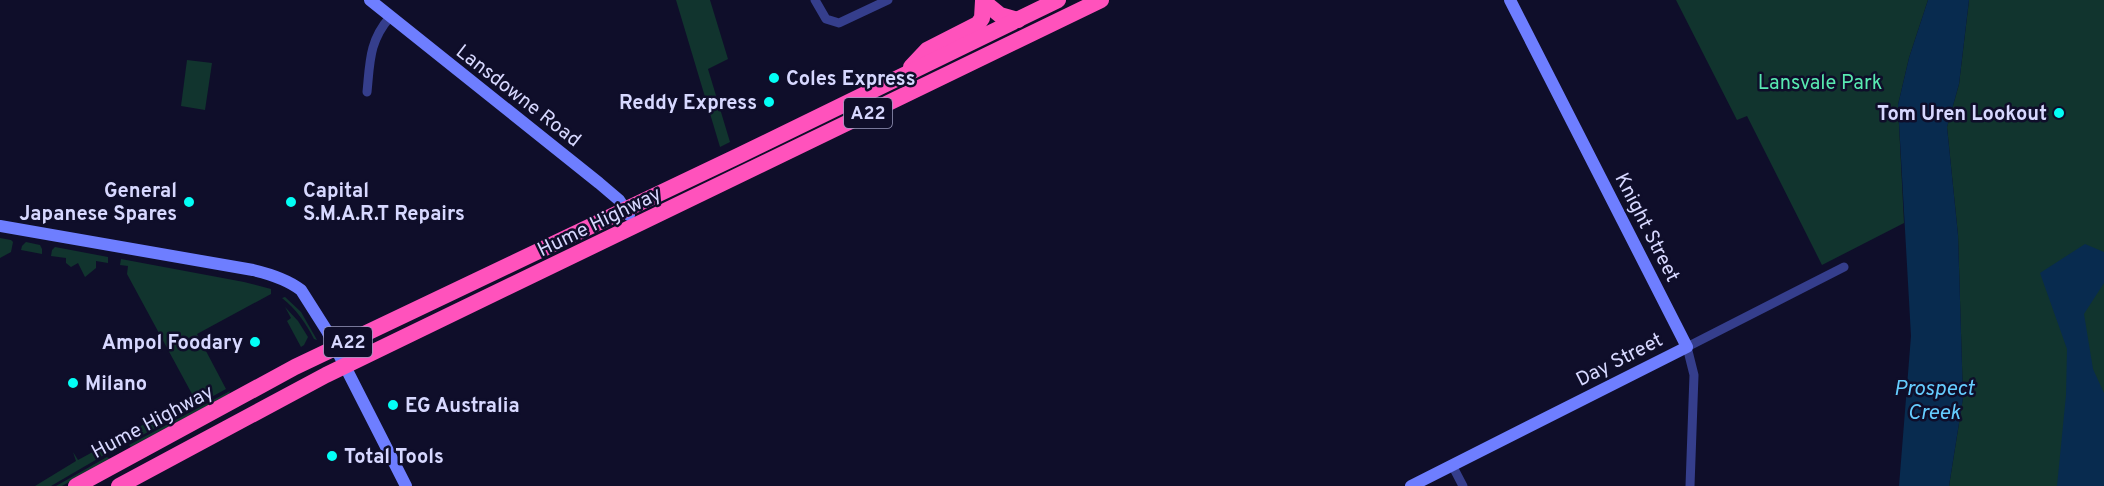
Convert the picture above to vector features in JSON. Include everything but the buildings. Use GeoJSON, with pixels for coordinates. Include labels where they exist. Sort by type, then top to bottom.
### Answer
{"type":"FeatureCollection","features":[{"type":"Feature","properties":{"kind":"highway","name":"Hume Highway"},"geometry":{"type":"LineString","coordinates":[[76,486],[335,348],[1058,0]]}},
{"type":"Feature","properties":{"kind":"highway","name":"Hume Highway"},"geometry":{"type":"LineString","coordinates":[[119,486],[345,366],[1101,0]]}},
{"type":"Feature","properties":{"kind":"highway"},"geometry":{"type":"LineString","coordinates":[[983,1],[1000,15],[1018,20]]}},
{"type":"Feature","properties":{"kind":"highway"},"geometry":{"type":"LineString","coordinates":[[904,76],[927,50],[978,24],[982,18],[983,1]]}},
{"type":"Feature","properties":{"kind":"street","name":"Lansdowne Road"},"geometry":{"type":"LineString","coordinates":[[370,0],[599,183],[626,208],[634,227]]}},
{"type":"Feature","properties":{"kind":"street"},"geometry":{"type":"LineString","coordinates":[[815,0],[826,19],[839,23],[888,0]]}},
{"type":"Feature","properties":{"kind":"street","name":"Knight Street"},"geometry":{"type":"LineString","coordinates":[[1510,0],[1687,347],[1694,375],[1690,486]]}},
{"type":"Feature","properties":{"kind":"street"},"geometry":{"type":"LineString","coordinates":[[367,92],[374,41],[390,17]]}},
{"type":"Feature","properties":{"kind":"street"},"geometry":{"type":"LineString","coordinates":[[0,226],[253,270],[277,277],[301,290],[319,317],[406,486]]}},
{"type":"Feature","properties":{"kind":"street","name":"Day Street"},"geometry":{"type":"LineString","coordinates":[[1411,486],[1844,267]]}},
{"type":"Feature","properties":{"kind":"street"},"geometry":{"type":"LineString","coordinates":[[1452,465],[1463,486]]}},
{"type":"Feature","properties":{"kind":"green space"},"geometry":{"type":"Polygon","coordinates":[[[676,0],[710,0],[728,59],[708,69],[730,142],[720,147],[676,0]]]}},
{"type":"Feature","properties":{"kind":"green space","name":"Lansvale Park"},"geometry":{"type":"Polygon","coordinates":[[[1676,0],[1928,0],[1909,58],[1898,105],[1904,223],[1822,265],[1747,116],[1737,120],[1676,0]]]}},
{"type":"Feature","properties":{"kind":"green space"},"geometry":{"type":"Polygon","coordinates":[[[1969,0],[2104,0],[2104,486],[1949,486],[1963,398],[1958,235],[1947,127],[1959,84],[1969,0]]]}},
{"type":"Feature","properties":{"kind":"green space"},"geometry":{"type":"Polygon","coordinates":[[[187,60],[212,63],[205,110],[181,106],[187,60]]]}},
{"type":"Feature","properties":{"kind":"green space"},"geometry":{"type":"Polygon","coordinates":[[[0,238],[13,242],[11,252],[0,258],[0,238]]]}},
{"type":"Feature","properties":{"kind":"green space"},"geometry":{"type":"Polygon","coordinates":[[[26,242],[40,245],[42,254],[21,250],[26,242]]]}},
{"type":"Feature","properties":{"kind":"green space"},"geometry":{"type":"Polygon","coordinates":[[[55,247],[108,257],[108,263],[96,261],[96,268],[85,277],[78,263],[71,267],[66,263],[66,258],[51,256],[55,247]]]}},
{"type":"Feature","properties":{"kind":"green space"},"geometry":{"type":"Polygon","coordinates":[[[121,259],[271,289],[271,294],[197,334],[226,389],[128,443],[127,431],[189,400],[192,394],[127,274],[128,266],[120,265],[121,259]]]}},
{"type":"Feature","properties":{"kind":"green space"},"geometry":{"type":"Polygon","coordinates":[[[285,297],[301,312],[317,340],[282,298],[285,297]]]}},
{"type":"Feature","properties":{"kind":"green space"},"geometry":{"type":"Polygon","coordinates":[[[285,307],[308,337],[301,347],[287,321],[291,318],[285,307]]]}},
{"type":"Feature","properties":{"kind":"green space"},"geometry":{"type":"Polygon","coordinates":[[[230,391],[229,394],[131,447],[129,445],[230,391]]]}},
{"type":"Feature","properties":{"kind":"green space"},"geometry":{"type":"Polygon","coordinates":[[[113,441],[113,445],[109,447],[111,451],[51,486],[35,486],[76,461],[73,452],[78,460],[113,441]]]}},
{"type":"Feature","properties":{"kind":"green space"},"geometry":{"type":"Polygon","coordinates":[[[107,457],[110,459],[62,486],[56,486],[107,457]]]}},
{"type":"Feature","properties":{"kind":"water","name":"Prospect Creek"},"geometry":{"type":"Polygon","coordinates":[[[1928,0],[1969,0],[1959,84],[1947,127],[1958,235],[1963,398],[1949,486],[1899,486],[1911,336],[1898,105],[1909,58],[1928,0]]]}},
{"type":"Feature","properties":{"kind":"water"},"geometry":{"type":"Polygon","coordinates":[[[2085,244],[2104,252],[2104,283],[2084,314],[2093,369],[2104,393],[2104,486],[2057,486],[2066,395],[2067,349],[2040,273],[2085,244]]]}},
{"type":"Feature","properties":{"kind":"place","name":"Coles Express"},"geometry":{"type":"Point","coordinates":[774,78]}},
{"type":"Feature","properties":{"kind":"place","name":"Reddy Express"},"geometry":{"type":"Point","coordinates":[769,102]}},
{"type":"Feature","properties":{"kind":"place","name":"Tom Uren Lookout"},"geometry":{"type":"Point","coordinates":[2059,113]}},
{"type":"Feature","properties":{"kind":"place","name":"General Japanese Spares"},"geometry":{"type":"Point","coordinates":[189,202]}},
{"type":"Feature","properties":{"kind":"place","name":"Capital S.M.A.R.T Repairs"},"geometry":{"type":"Point","coordinates":[291,202]}},
{"type":"Feature","properties":{"kind":"place","name":"Ampol Foodary"},"geometry":{"type":"Point","coordinates":[255,342]}},
{"type":"Feature","properties":{"kind":"place","name":"Milano"},"geometry":{"type":"Point","coordinates":[73,383]}},
{"type":"Feature","properties":{"kind":"place","name":"EG Australia"},"geometry":{"type":"Point","coordinates":[393,405]}},
{"type":"Feature","properties":{"kind":"place","name":"Total Tools"},"geometry":{"type":"Point","coordinates":[332,456]}}]}
